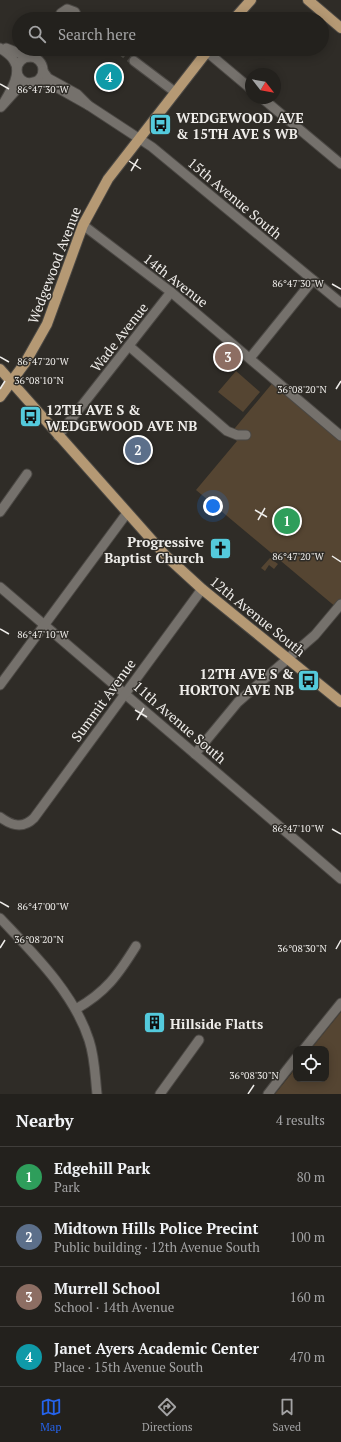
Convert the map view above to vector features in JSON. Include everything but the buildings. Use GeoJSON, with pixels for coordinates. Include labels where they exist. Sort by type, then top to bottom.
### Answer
{"type":"FeatureCollection","features":[{"type":"Feature","properties":{"kind":"main road"},"geometry":{"type":"LineString","coordinates":[[240,12],[251,0]]}},
{"type":"Feature","properties":{"kind":"main road"},"geometry":{"type":"LineString","coordinates":[[308,0],[322,12]]}},
{"type":"Feature","properties":{"kind":"main road"},"geometry":{"type":"LineString","coordinates":[[329,18],[341,28]]}},
{"type":"Feature","properties":{"kind":"main road","name":"Wedgewood Avenue"},"geometry":{"type":"LineString","coordinates":[[0,397],[12,382],[35,347],[47,324],[82,225],[108,179],[139,137],[203,56]]}},
{"type":"Feature","properties":{"kind":"main road","name":"12th Avenue South"},"geometry":{"type":"LineString","coordinates":[[0,369],[166,556],[202,589],[341,702]]}},
{"type":"Feature","properties":{"kind":"street"},"geometry":{"type":"LineString","coordinates":[[0,45],[12,51]]}},
{"type":"Feature","properties":{"kind":"street"},"geometry":{"type":"LineString","coordinates":[[0,48],[13,59],[20,78],[31,82]]}},
{"type":"Feature","properties":{"kind":"street"},"geometry":{"type":"LineString","coordinates":[[26,56],[38,59],[43,69]]}},
{"type":"Feature","properties":{"kind":"street"},"geometry":{"type":"LineString","coordinates":[[1,107],[19,87],[39,79],[43,69],[43,61],[45,56]]}},
{"type":"Feature","properties":{"kind":"street"},"geometry":{"type":"LineString","coordinates":[[215,56],[245,84]]}},
{"type":"Feature","properties":{"kind":"street"},"geometry":{"type":"LineString","coordinates":[[1,107],[13,84],[17,69],[22,60],[29,57]]}},
{"type":"Feature","properties":{"kind":"street"},"geometry":{"type":"LineString","coordinates":[[134,61],[175,92]]}},
{"type":"Feature","properties":{"kind":"street","name":"15th Avenue South"},"geometry":{"type":"LineString","coordinates":[[43,69],[48,78],[77,94],[88,105]]}},
{"type":"Feature","properties":{"kind":"street","name":"15th Avenue South"},"geometry":{"type":"LineString","coordinates":[[31,82],[53,86],[88,105],[139,137],[341,303]]}},
{"type":"Feature","properties":{"kind":"street"},"geometry":{"type":"LineString","coordinates":[[269,104],[341,164]]}},
{"type":"Feature","properties":{"kind":"street","name":"14th Avenue"},"geometry":{"type":"LineString","coordinates":[[82,225],[171,292],[341,436]]}},
{"type":"Feature","properties":{"kind":"street"},"geometry":{"type":"LineString","coordinates":[[250,358],[313,280]]}},
{"type":"Feature","properties":{"kind":"street","name":"Wade Avenue"},"geometry":{"type":"LineString","coordinates":[[58,436],[171,292]]}},
{"type":"Feature","properties":{"kind":"street"},"geometry":{"type":"LineString","coordinates":[[129,346],[227,431],[232,434],[246,435]]}},
{"type":"Feature","properties":{"kind":"street"},"geometry":{"type":"LineString","coordinates":[[0,512],[27,474]]}},
{"type":"Feature","properties":{"kind":"street"},"geometry":{"type":"LineString","coordinates":[[0,685],[127,513]]}},
{"type":"Feature","properties":{"kind":"street","name":"11th Avenue South"},"geometry":{"type":"LineString","coordinates":[[0,588],[125,693],[341,879]]}},
{"type":"Feature","properties":{"kind":"street","name":"Summit Avenue"},"geometry":{"type":"LineString","coordinates":[[0,817],[14,825],[24,826],[37,815],[202,589]]}},
{"type":"Feature","properties":{"kind":"street"},"geometry":{"type":"LineString","coordinates":[[195,754],[238,702],[315,635],[341,604]]}},
{"type":"Feature","properties":{"kind":"street"},"geometry":{"type":"LineString","coordinates":[[0,918],[59,985],[76,1009],[92,1052],[98,1094]]}},
{"type":"Feature","properties":{"kind":"street"},"geometry":{"type":"LineString","coordinates":[[76,1009],[102,993],[113,982],[136,946]]}},
{"type":"Feature","properties":{"kind":"street"},"geometry":{"type":"LineString","coordinates":[[306,1046],[341,1003]]}},
{"type":"Feature","properties":{"kind":"street"},"geometry":{"type":"LineString","coordinates":[[160,1094],[199,1040]]}},
{"type":"Feature","properties":{"kind":"street"},"geometry":{"type":"LineString","coordinates":[[268,1094],[293,1062]]}},
{"type":"Feature","properties":{"kind":"shaded area"},"geometry":{"type":"Polygon","coordinates":[[[236,371],[260,392],[243,412],[218,392],[236,371]]]}},
{"type":"Feature","properties":{"kind":"shaded area"},"geometry":{"type":"Polygon","coordinates":[[[275,380],[341,436],[341,604],[337,608],[196,490],[237,441],[230,434],[275,380]]]}},
{"type":"Feature","properties":{"kind":"shaded area"},"geometry":{"type":"Polygon","coordinates":[[[270,558],[278,564],[274,569],[269,565],[265,571],[261,568],[270,558]]]}},
{"type":"Feature","properties":{"kind":"shaded area"},"geometry":{"type":"Polygon","coordinates":[[[341,1012],[341,1094],[275,1094],[293,1072],[293,1082],[329,1082],[329,1046],[313,1046],[341,1012]]]}},
{"type":"Feature","properties":{"kind":"tunnel"},"geometry":{"type":"LineString","coordinates":[[128,56],[134,61]]}},
{"type":"Feature","properties":{"kind":"place","name":"Janet Ayers Academic Center"},"geometry":{"type":"Point","coordinates":[109,77]}},
{"type":"Feature","properties":{"kind":"place","name":"WEDGEWOOD AVE & 15TH AVE S WB"},"geometry":{"type":"Point","coordinates":[161,125]}},
{"type":"Feature","properties":{"kind":"place","name":"Murrell School"},"geometry":{"type":"Point","coordinates":[228,357]}},
{"type":"Feature","properties":{"kind":"place","name":"12TH AVE S & WEDGEWOOD AVE NB"},"geometry":{"type":"Point","coordinates":[30,417]}},
{"type":"Feature","properties":{"kind":"place","name":"Midtown Hills Police Precint"},"geometry":{"type":"Point","coordinates":[138,450]}},
{"type":"Feature","properties":{"kind":"place","name":"Edgehill Park"},"geometry":{"type":"Point","coordinates":[287,521]}},
{"type":"Feature","properties":{"kind":"place","name":"Progressive Baptist Church"},"geometry":{"type":"Point","coordinates":[220,549]}},
{"type":"Feature","properties":{"kind":"place","name":"12TH AVE S & HORTON AVE NB"},"geometry":{"type":"Point","coordinates":[309,681]}},
{"type":"Feature","properties":{"kind":"place","name":"Hillside Flatts"},"geometry":{"type":"Point","coordinates":[154,1023]}}]}
